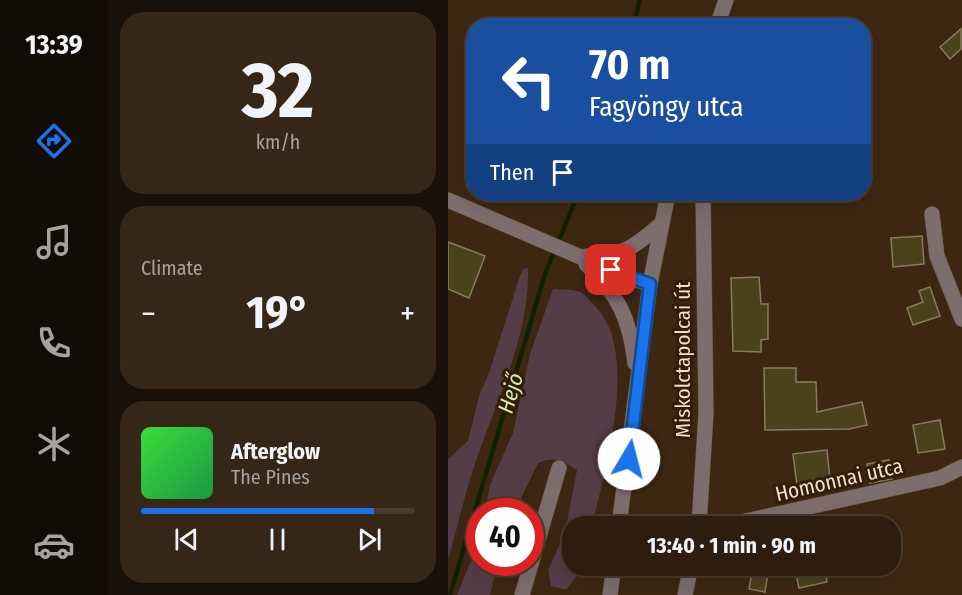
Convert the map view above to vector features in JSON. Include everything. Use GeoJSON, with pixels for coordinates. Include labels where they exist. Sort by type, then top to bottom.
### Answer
{"type":"FeatureCollection","features":[{"type":"Feature","properties":{"kind":"street"},"geometry":{"type":"LineString","coordinates":[[720,18],[726,0]]}},
{"type":"Feature","properties":{"kind":"street"},"geometry":{"type":"LineString","coordinates":[[448,200],[650,284]]}},
{"type":"Feature","properties":{"kind":"street","name":"Miskolctapolcai út"},"geometry":{"type":"LineString","coordinates":[[620,516],[650,284],[666,201]]}},
{"type":"Feature","properties":{"kind":"street","name":"Miskolctapolcai út"},"geometry":{"type":"LineString","coordinates":[[700,516],[706,413],[703,201]]}},
{"type":"Feature","properties":{"kind":"street"},"geometry":{"type":"LineString","coordinates":[[932,214],[937,256],[961,319]]}},
{"type":"Feature","properties":{"kind":"street"},"geometry":{"type":"LineString","coordinates":[[578,255],[608,256],[635,246],[661,224]]}},
{"type":"Feature","properties":{"kind":"street"},"geometry":{"type":"LineString","coordinates":[[578,255],[605,282],[626,314],[633,343],[638,392]]}},
{"type":"Feature","properties":{"kind":"street","name":"Homonnai utca"},"geometry":{"type":"LineString","coordinates":[[768,516],[940,478],[961,467]]}},
{"type":"Feature","properties":{"kind":"street"},"geometry":{"type":"LineString","coordinates":[[522,595],[559,468]]}},
{"type":"Feature","properties":{"kind":"street"},"geometry":{"type":"LineString","coordinates":[[610,595],[613,576]]}},
{"type":"Feature","properties":{"kind":"street"},"geometry":{"type":"LineString","coordinates":[[685,595],[689,576]]}},
{"type":"Feature","properties":{"kind":"shaded area"},"geometry":{"type":"Polygon","coordinates":[[[528,268],[527,294],[517,344],[474,467],[448,560],[448,459],[468,441],[480,393],[488,376],[520,276],[523,269],[528,268]]]}},
{"type":"Feature","properties":{"kind":"shaded area"},"geometry":{"type":"Polygon","coordinates":[[[553,289],[580,292],[594,305],[608,325],[615,351],[616,411],[594,516],[568,516],[577,470],[558,460],[538,463],[521,498],[488,498],[490,485],[513,433],[530,354],[553,289]]]}},
{"type":"Feature","properties":{"kind":"shaded area"},"geometry":{"type":"Polygon","coordinates":[[[562,540],[562,576],[576,576],[566,590],[551,586],[548,570],[562,540]]]}},
{"type":"Feature","properties":{"kind":"shaded area"},"geometry":{"type":"Polygon","coordinates":[[[466,573],[466,576],[495,576],[490,595],[457,595],[466,573]]]}},
{"type":"Feature","properties":{"kind":"building"},"geometry":{"type":"Polygon","coordinates":[[[961,29],[961,49],[950,59],[940,47],[961,29]]]}},
{"type":"Feature","properties":{"kind":"building"},"geometry":{"type":"Polygon","coordinates":[[[922,236],[924,264],[893,267],[891,238],[922,236]]]}},
{"type":"Feature","properties":{"kind":"building"},"geometry":{"type":"Polygon","coordinates":[[[448,242],[485,256],[469,298],[448,289],[448,242]]]}},
{"type":"Feature","properties":{"kind":"building"},"geometry":{"type":"Polygon","coordinates":[[[759,277],[761,304],[768,304],[768,339],[761,340],[761,352],[733,351],[731,278],[759,277]]]}},
{"type":"Feature","properties":{"kind":"building"},"geometry":{"type":"Polygon","coordinates":[[[930,287],[940,316],[913,325],[907,308],[923,302],[919,291],[930,287]]]}},
{"type":"Feature","properties":{"kind":"building"},"geometry":{"type":"Polygon","coordinates":[[[764,368],[796,368],[796,382],[816,382],[817,412],[862,402],[867,425],[849,429],[765,430],[764,368]]]}},
{"type":"Feature","properties":{"kind":"building"},"geometry":{"type":"Polygon","coordinates":[[[940,420],[945,449],[918,453],[913,425],[940,420]]]}},
{"type":"Feature","properties":{"kind":"building"},"geometry":{"type":"Polygon","coordinates":[[[827,450],[831,489],[798,493],[793,454],[827,450]]]}},
{"type":"Feature","properties":{"kind":"building"},"geometry":{"type":"Polygon","coordinates":[[[889,460],[892,479],[870,483],[867,464],[889,460]]]}},
{"type":"Feature","properties":{"kind":"building"},"geometry":{"type":"Polygon","coordinates":[[[751,576],[767,576],[765,592],[749,589],[751,576]]]}},
{"type":"Feature","properties":{"kind":"building"},"geometry":{"type":"Polygon","coordinates":[[[796,576],[826,576],[827,582],[799,588],[796,576]]]}},
{"type":"Feature","properties":{"kind":"waterway","name":"Hejő"},"geometry":{"type":"LineString","coordinates":[[635,18],[640,0]]}},
{"type":"Feature","properties":{"kind":"waterway","name":"Hejő"},"geometry":{"type":"LineString","coordinates":[[450,595],[545,274],[575,201]]}},
{"type":"Feature","properties":{"kind":"route"},"geometry":{"type":"LineString","coordinates":[[611,270],[650,284],[629,459]]}}]}
